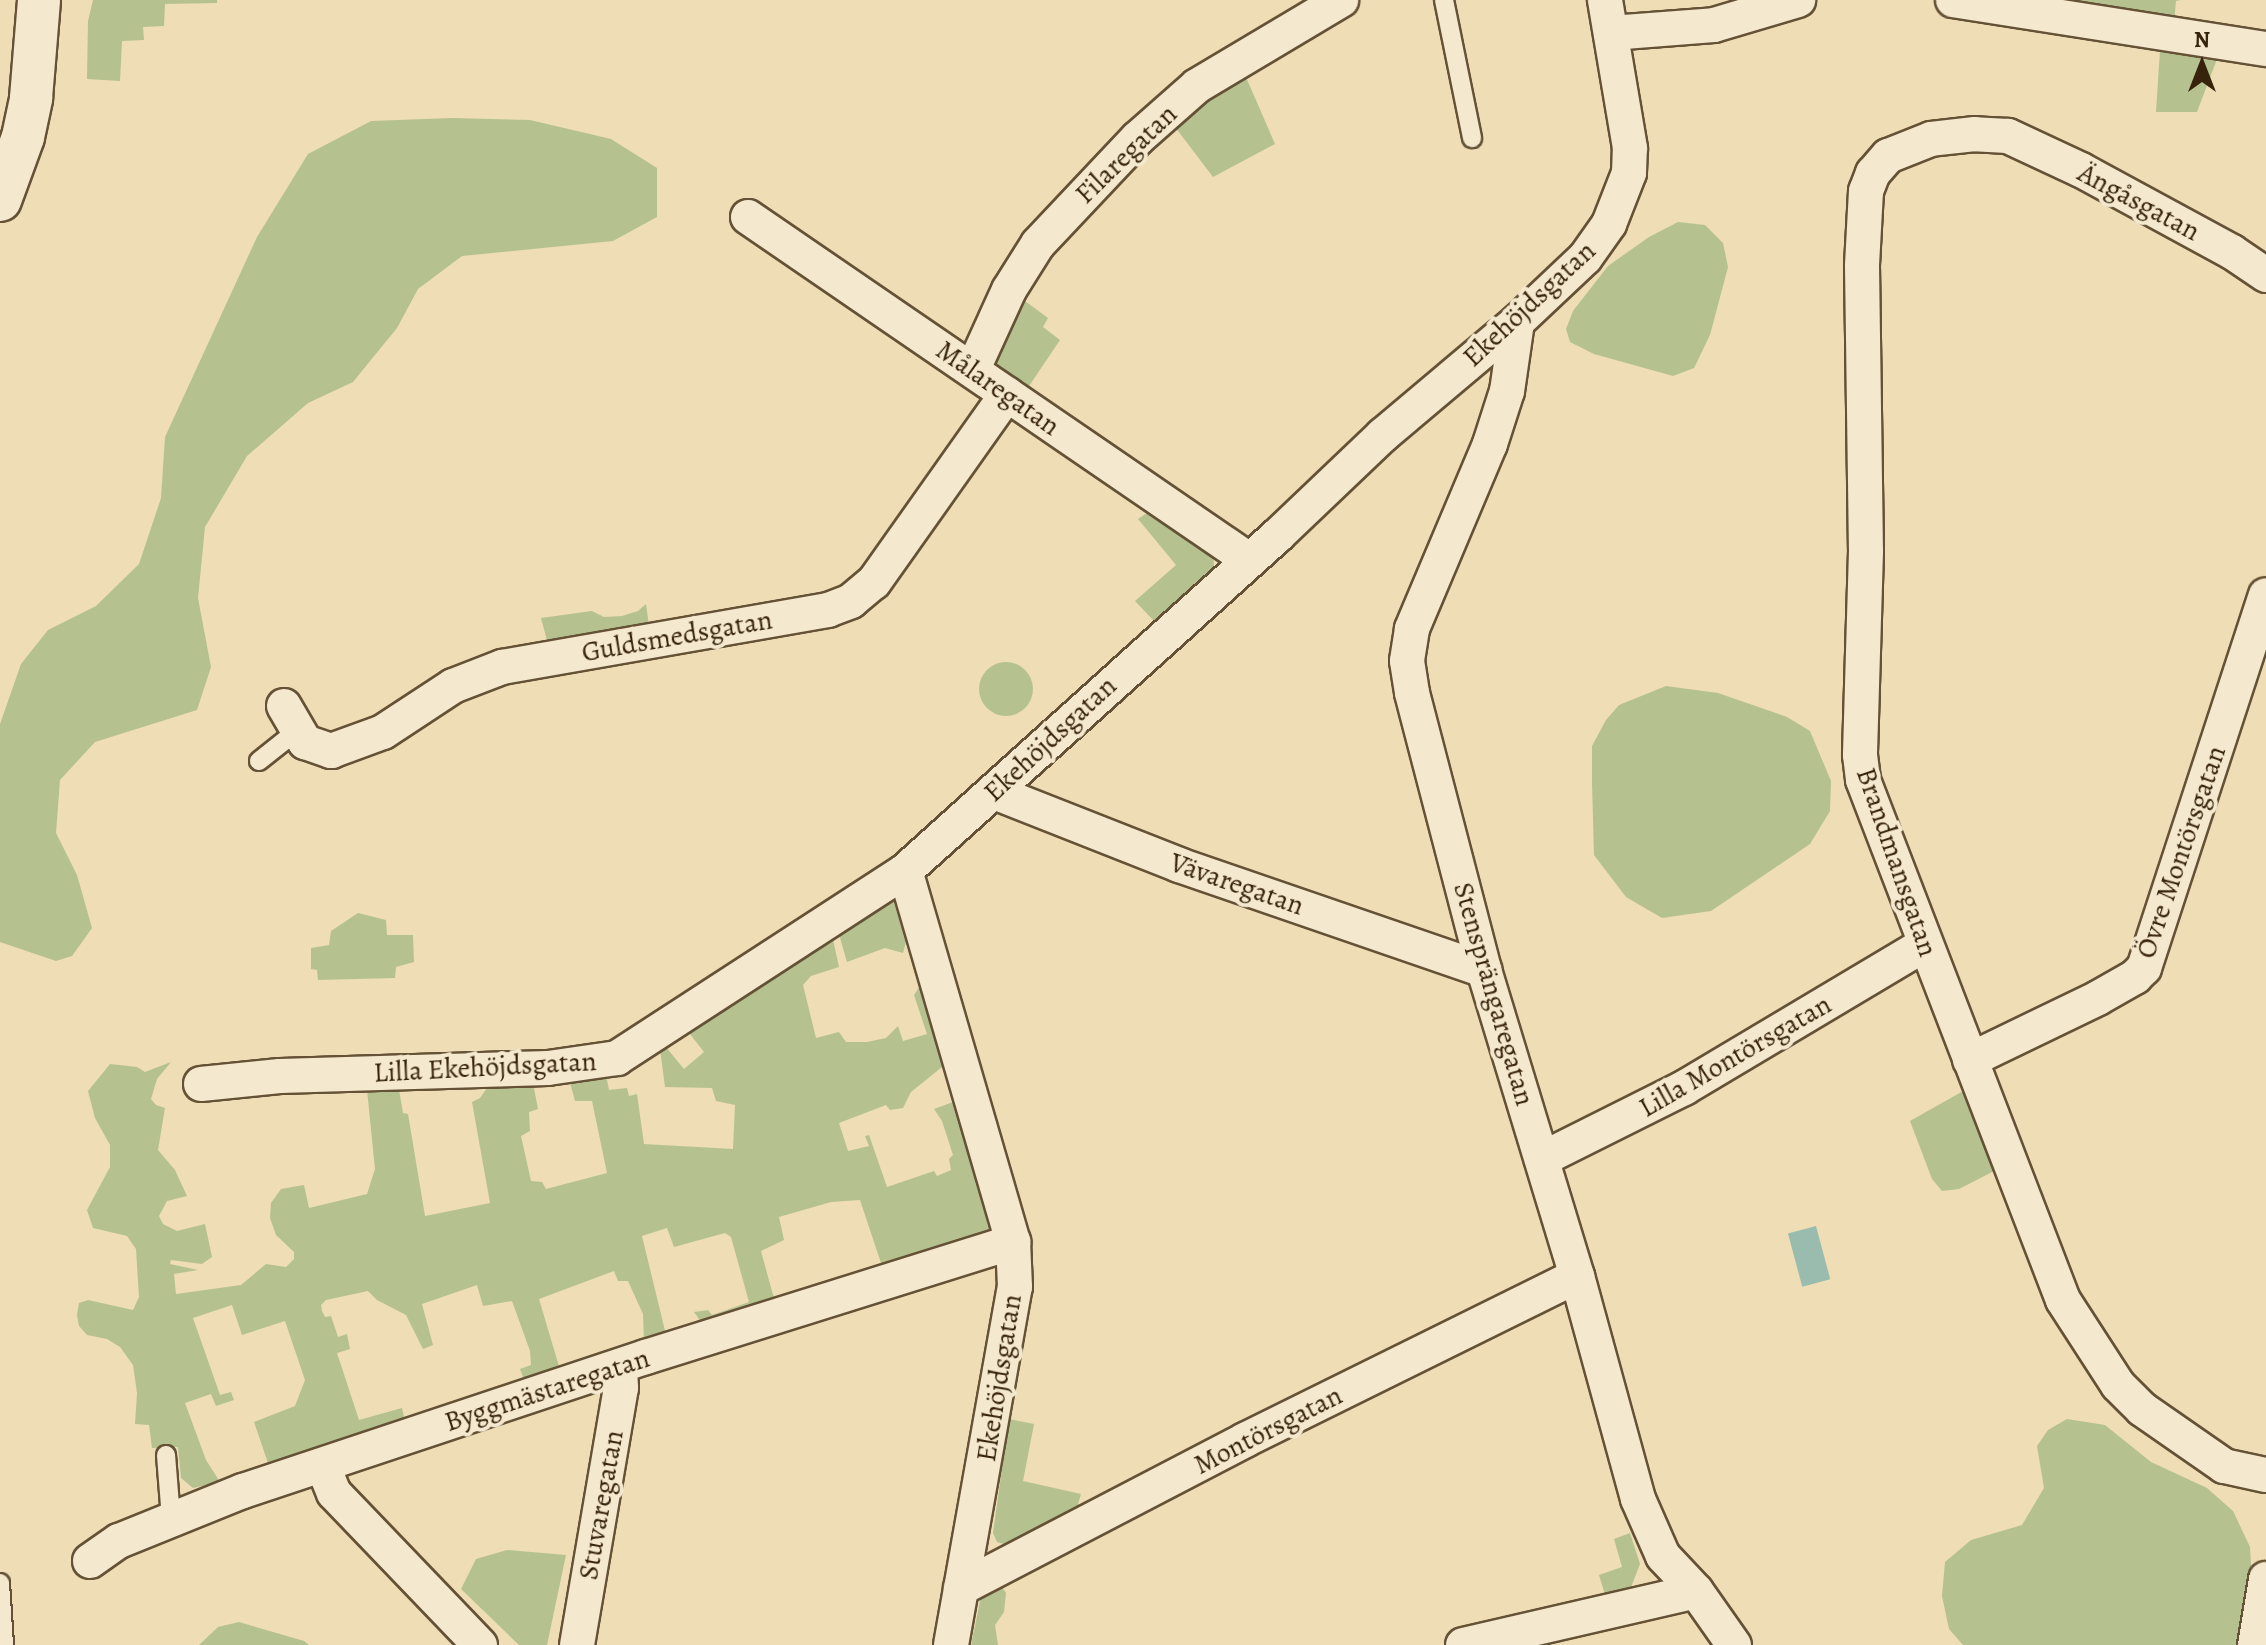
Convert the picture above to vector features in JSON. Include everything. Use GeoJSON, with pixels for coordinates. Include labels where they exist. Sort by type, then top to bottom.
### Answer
{"type":"FeatureCollection","features":[{"type":"Feature","properties":{"kind":"street"},"geometry":{"type":"LineString","coordinates":[[0,200],[23,137],[39,0]]}},
{"type":"Feature","properties":{"kind":"street","name":"Filaregatan"},"geometry":{"type":"LineString","coordinates":[[973,369],[1009,290],[1038,244],[1138,138],[1197,86],[1341,0]]}},
{"type":"Feature","properties":{"kind":"street","name":"Ekehöjdsgatan"},"geometry":{"type":"LineString","coordinates":[[951,1645],[1015,1287],[1013,1242],[905,871],[1383,435],[1517,322],[1585,258],[1609,224],[1625,186],[1630,148],[1605,0]]}},
{"type":"Feature","properties":{"kind":"street"},"geometry":{"type":"LineString","coordinates":[[1611,33],[1714,25],[1798,0]]}},
{"type":"Feature","properties":{"kind":"street"},"geometry":{"type":"LineString","coordinates":[[1953,0],[2266,49]]}},
{"type":"Feature","properties":{"kind":"street","name":"Brandmansgatan"},"geometry":{"type":"LineString","coordinates":[[2008,136],[1951,135],[1931,139],[1888,156],[1873,173],[1866,191],[1862,221],[1866,551],[1860,755],[1863,780],[2063,1300],[2118,1385],[2167,1430],[2224,1466],[2266,1475]]}},
{"type":"Feature","properties":{"kind":"street","name":"Ängåsgatan"},"geometry":{"type":"LineString","coordinates":[[2008,136],[2081,170],[2232,252],[2266,275]]}},
{"type":"Feature","properties":{"kind":"street","name":"Målaregatan"},"geometry":{"type":"LineString","coordinates":[[748,217],[1249,560]]}},
{"type":"Feature","properties":{"kind":"street","name":"Stensprängaregatan"},"geometry":{"type":"LineString","coordinates":[[1517,322],[1507,391],[1490,444],[1419,607],[1407,661],[1412,693],[1484,970],[1577,1276],[1638,1499],[1663,1556],[1696,1591],[1734,1645]]}},
{"type":"Feature","properties":{"kind":"street","name":"Guldsmedsgatan"},"geometry":{"type":"LineString","coordinates":[[291,718],[305,742],[331,751],[383,732],[453,686],[502,667],[828,610],[851,601],[874,582],[1007,394]]}},
{"type":"Feature","properties":{"kind":"street","name":"Övre Montörsgatan"},"geometry":{"type":"LineString","coordinates":[[1970,1060],[2098,998],[2135,977],[2144,968],[2266,595]]}},
{"type":"Feature","properties":{"kind":"street","name":"Vävaregatan"},"geometry":{"type":"LineString","coordinates":[[994,792],[1179,865],[1484,970]]}},
{"type":"Feature","properties":{"kind":"street","name":"Lilla Ekehöjdsgatan"},"geometry":{"type":"LineString","coordinates":[[201,1084],[280,1076],[548,1068],[607,1061],[905,871]]}},
{"type":"Feature","properties":{"kind":"street","name":"Lilla Montörsgatan"},"geometry":{"type":"LineString","coordinates":[[1542,1159],[1684,1088],[1924,945]]}},
{"type":"Feature","properties":{"kind":"street","name":"Byggmästaregatan"},"geometry":{"type":"LineString","coordinates":[[90,1561],[119,1541],[171,1519],[323,1466],[620,1366],[1013,1242]]}},
{"type":"Feature","properties":{"kind":"street","name":"Montörsgatan"},"geometry":{"type":"LineString","coordinates":[[961,1588],[1245,1440],[1577,1276]]}},
{"type":"Feature","properties":{"kind":"street","name":"Stuvaregatan"},"geometry":{"type":"LineString","coordinates":[[577,1645],[621,1388],[620,1366]]}},
{"type":"Feature","properties":{"kind":"street"},"geometry":{"type":"LineString","coordinates":[[323,1466],[334,1493],[480,1645]]}},
{"type":"Feature","properties":{"kind":"street"},"geometry":{"type":"LineString","coordinates":[[2255,1645],[2266,1579]]}},
{"type":"Feature","properties":{"kind":"street"},"geometry":{"type":"LineString","coordinates":[[1463,1645],[1696,1591]]}},
{"type":"Feature","properties":{"kind":"lane"},"geometry":{"type":"LineString","coordinates":[[1444,0],[1472,138]]}},
{"type":"Feature","properties":{"kind":"lane"},"geometry":{"type":"LineString","coordinates":[[259,761],[291,718]]}},
{"type":"Feature","properties":{"kind":"lane"},"geometry":{"type":"LineString","coordinates":[[166,1455],[171,1519]]}},
{"type":"Feature","properties":{"kind":"lane"},"geometry":{"type":"LineString","coordinates":[[0,1583],[4,1645]]}},
{"type":"Feature","properties":{"kind":"green space"},"geometry":{"type":"Polygon","coordinates":[[[93,0],[217,0],[217,3],[165,4],[164,26],[143,27],[144,40],[122,41],[120,81],[87,79],[88,21],[93,0]]]}},
{"type":"Feature","properties":{"kind":"green space"},"geometry":{"type":"Polygon","coordinates":[[[2020,0],[2181,0],[2176,1],[2174,23],[2020,0]]]}},
{"type":"Feature","properties":{"kind":"green space"},"geometry":{"type":"Polygon","coordinates":[[[2160,50],[2217,59],[2197,112],[2156,112],[2160,50]]]}},
{"type":"Feature","properties":{"kind":"green space"},"geometry":{"type":"Polygon","coordinates":[[[1245,75],[1275,144],[1213,177],[1175,127],[1212,94],[1245,75]]]}},
{"type":"Feature","properties":{"kind":"green space"},"geometry":{"type":"Polygon","coordinates":[[[452,118],[530,120],[611,139],[657,168],[657,217],[613,241],[462,256],[418,289],[397,328],[353,382],[308,403],[247,456],[205,527],[198,598],[211,667],[197,710],[95,742],[60,780],[56,833],[77,875],[92,928],[72,956],[56,961],[0,942],[0,724],[21,664],[48,630],[96,606],[139,564],[161,498],[165,437],[257,237],[308,154],[371,121],[452,118]]]}},
{"type":"Feature","properties":{"kind":"green space"},"geometry":{"type":"Polygon","coordinates":[[[1678,222],[1705,225],[1723,243],[1728,267],[1710,335],[1694,368],[1673,376],[1594,354],[1570,342],[1566,329],[1573,311],[1608,266],[1649,237],[1678,222]]]}},
{"type":"Feature","properties":{"kind":"green space"},"geometry":{"type":"Polygon","coordinates":[[[1025,301],[1048,318],[1043,327],[1060,340],[1025,392],[994,367],[994,360],[1025,301]]]}},
{"type":"Feature","properties":{"kind":"green space"},"geometry":{"type":"Polygon","coordinates":[[[1150,511],[1213,550],[1214,567],[1154,621],[1135,601],[1176,565],[1138,519],[1150,511]]]}},
{"type":"Feature","properties":{"kind":"green space"},"geometry":{"type":"Polygon","coordinates":[[[646,604],[650,633],[549,648],[541,618],[592,611],[604,617],[622,616],[638,611],[646,604]]]}},
{"type":"Feature","properties":{"kind":"green space"},"geometry":{"type":"Polygon","coordinates":[[[1006,662],[1017,664],[1025,670],[1031,678],[1031,700],[1025,708],[1017,714],[1006,716],[995,714],[987,708],[981,700],[979,689],[981,678],[987,670],[995,664],[1006,662]]]}},
{"type":"Feature","properties":{"kind":"green space"},"geometry":{"type":"Polygon","coordinates":[[[1666,686],[1718,693],[1787,717],[1810,731],[1831,781],[1830,811],[1810,844],[1711,911],[1662,918],[1626,897],[1594,855],[1592,746],[1606,720],[1619,705],[1666,686]]]}},
{"type":"Feature","properties":{"kind":"green space"},"geometry":{"type":"Polygon","coordinates":[[[893,899],[906,942],[903,953],[885,948],[847,962],[838,931],[893,899]]]}},
{"type":"Feature","properties":{"kind":"green space"},"geometry":{"type":"Polygon","coordinates":[[[358,913],[386,920],[387,935],[413,935],[414,962],[396,967],[395,978],[318,980],[317,970],[311,969],[311,948],[329,945],[331,931],[358,913]]]}},
{"type":"Feature","properties":{"kind":"green space"},"geometry":{"type":"Polygon","coordinates":[[[832,935],[839,967],[811,976],[803,985],[816,1038],[839,1032],[846,1042],[867,1042],[886,1038],[898,1026],[903,1041],[927,1034],[914,995],[920,986],[947,1063],[911,1092],[903,1108],[890,1110],[886,1105],[839,1123],[848,1151],[869,1146],[865,1136],[869,1135],[887,1187],[934,1171],[937,1176],[951,1170],[949,1159],[953,1155],[942,1121],[934,1109],[953,1102],[993,1225],[989,1235],[883,1269],[860,1200],[831,1202],[779,1217],[784,1240],[761,1251],[775,1302],[701,1322],[694,1312],[708,1310],[712,1315],[749,1302],[731,1237],[725,1233],[674,1247],[667,1228],[642,1236],[667,1339],[644,1342],[643,1314],[628,1281],[618,1281],[614,1271],[539,1299],[561,1373],[526,1385],[520,1369],[531,1365],[530,1351],[512,1301],[483,1306],[477,1285],[422,1304],[433,1345],[423,1349],[406,1315],[377,1300],[368,1291],[326,1300],[321,1305],[325,1317],[331,1316],[338,1337],[347,1334],[350,1349],[337,1353],[359,1420],[402,1408],[405,1421],[269,1466],[254,1422],[295,1406],[305,1380],[285,1321],[242,1335],[232,1305],[193,1318],[220,1395],[231,1392],[234,1400],[216,1406],[211,1394],[185,1403],[206,1460],[220,1482],[193,1488],[181,1478],[178,1447],[152,1448],[149,1425],[135,1424],[137,1393],[133,1365],[120,1347],[107,1339],[87,1335],[79,1326],[77,1315],[79,1303],[88,1300],[133,1310],[139,1297],[136,1249],[127,1236],[93,1228],[87,1210],[110,1167],[110,1145],[95,1118],[88,1091],[110,1064],[137,1067],[145,1072],[171,1062],[157,1079],[151,1099],[165,1108],[158,1150],[175,1170],[187,1196],[167,1201],[159,1216],[163,1224],[177,1231],[205,1224],[212,1257],[202,1264],[171,1260],[170,1264],[198,1270],[174,1274],[176,1294],[241,1285],[266,1264],[286,1267],[294,1259],[294,1252],[276,1235],[270,1218],[271,1203],[281,1189],[304,1185],[309,1208],[367,1194],[375,1169],[367,1090],[390,1085],[399,1090],[403,1113],[408,1114],[425,1216],[490,1203],[472,1102],[480,1098],[489,1085],[534,1088],[538,1109],[529,1112],[530,1131],[521,1136],[531,1181],[542,1182],[546,1189],[607,1173],[592,1101],[575,1101],[569,1079],[606,1075],[609,1090],[627,1088],[629,1096],[637,1094],[644,1144],[733,1149],[735,1105],[716,1101],[712,1088],[665,1087],[660,1049],[665,1046],[684,1069],[704,1052],[686,1029],[832,935]]]}},
{"type":"Feature","properties":{"kind":"green space"},"geometry":{"type":"Polygon","coordinates":[[[1965,1090],[1996,1170],[1959,1189],[1942,1191],[1932,1179],[1910,1121],[1965,1090]]]}},
{"type":"Feature","properties":{"kind":"green space"},"geometry":{"type":"Polygon","coordinates":[[[1009,1419],[1034,1424],[1023,1481],[1081,1494],[1078,1504],[1084,1510],[1007,1545],[997,1542],[993,1533],[1009,1419]]]}},
{"type":"Feature","properties":{"kind":"green space"},"geometry":{"type":"Polygon","coordinates":[[[2067,1419],[2105,1425],[2151,1462],[2207,1488],[2233,1511],[2250,1547],[2252,1582],[2243,1645],[1963,1645],[1949,1629],[1942,1596],[1945,1562],[1971,1540],[2022,1525],[2044,1488],[2037,1446],[2048,1430],[2067,1419]]]}},
{"type":"Feature","properties":{"kind":"green space"},"geometry":{"type":"Polygon","coordinates":[[[1630,1533],[1640,1564],[1628,1595],[1606,1598],[1599,1575],[1622,1567],[1614,1539],[1630,1533]]]}},
{"type":"Feature","properties":{"kind":"green space"},"geometry":{"type":"Polygon","coordinates":[[[507,1550],[566,1555],[547,1645],[519,1645],[461,1589],[476,1559],[507,1550]]]}},
{"type":"Feature","properties":{"kind":"green space"},"geometry":{"type":"Polygon","coordinates":[[[1001,1586],[1006,1593],[1004,1612],[995,1625],[998,1645],[971,1645],[981,1597],[1001,1586]]]}},
{"type":"Feature","properties":{"kind":"green space"},"geometry":{"type":"Polygon","coordinates":[[[239,1622],[309,1645],[199,1645],[218,1627],[239,1622]]]}},
{"type":"Feature","properties":{"kind":"shaded area"},"geometry":{"type":"Polygon","coordinates":[[[1816,1226],[1830,1279],[1802,1287],[1788,1234],[1816,1226]]]}}]}
